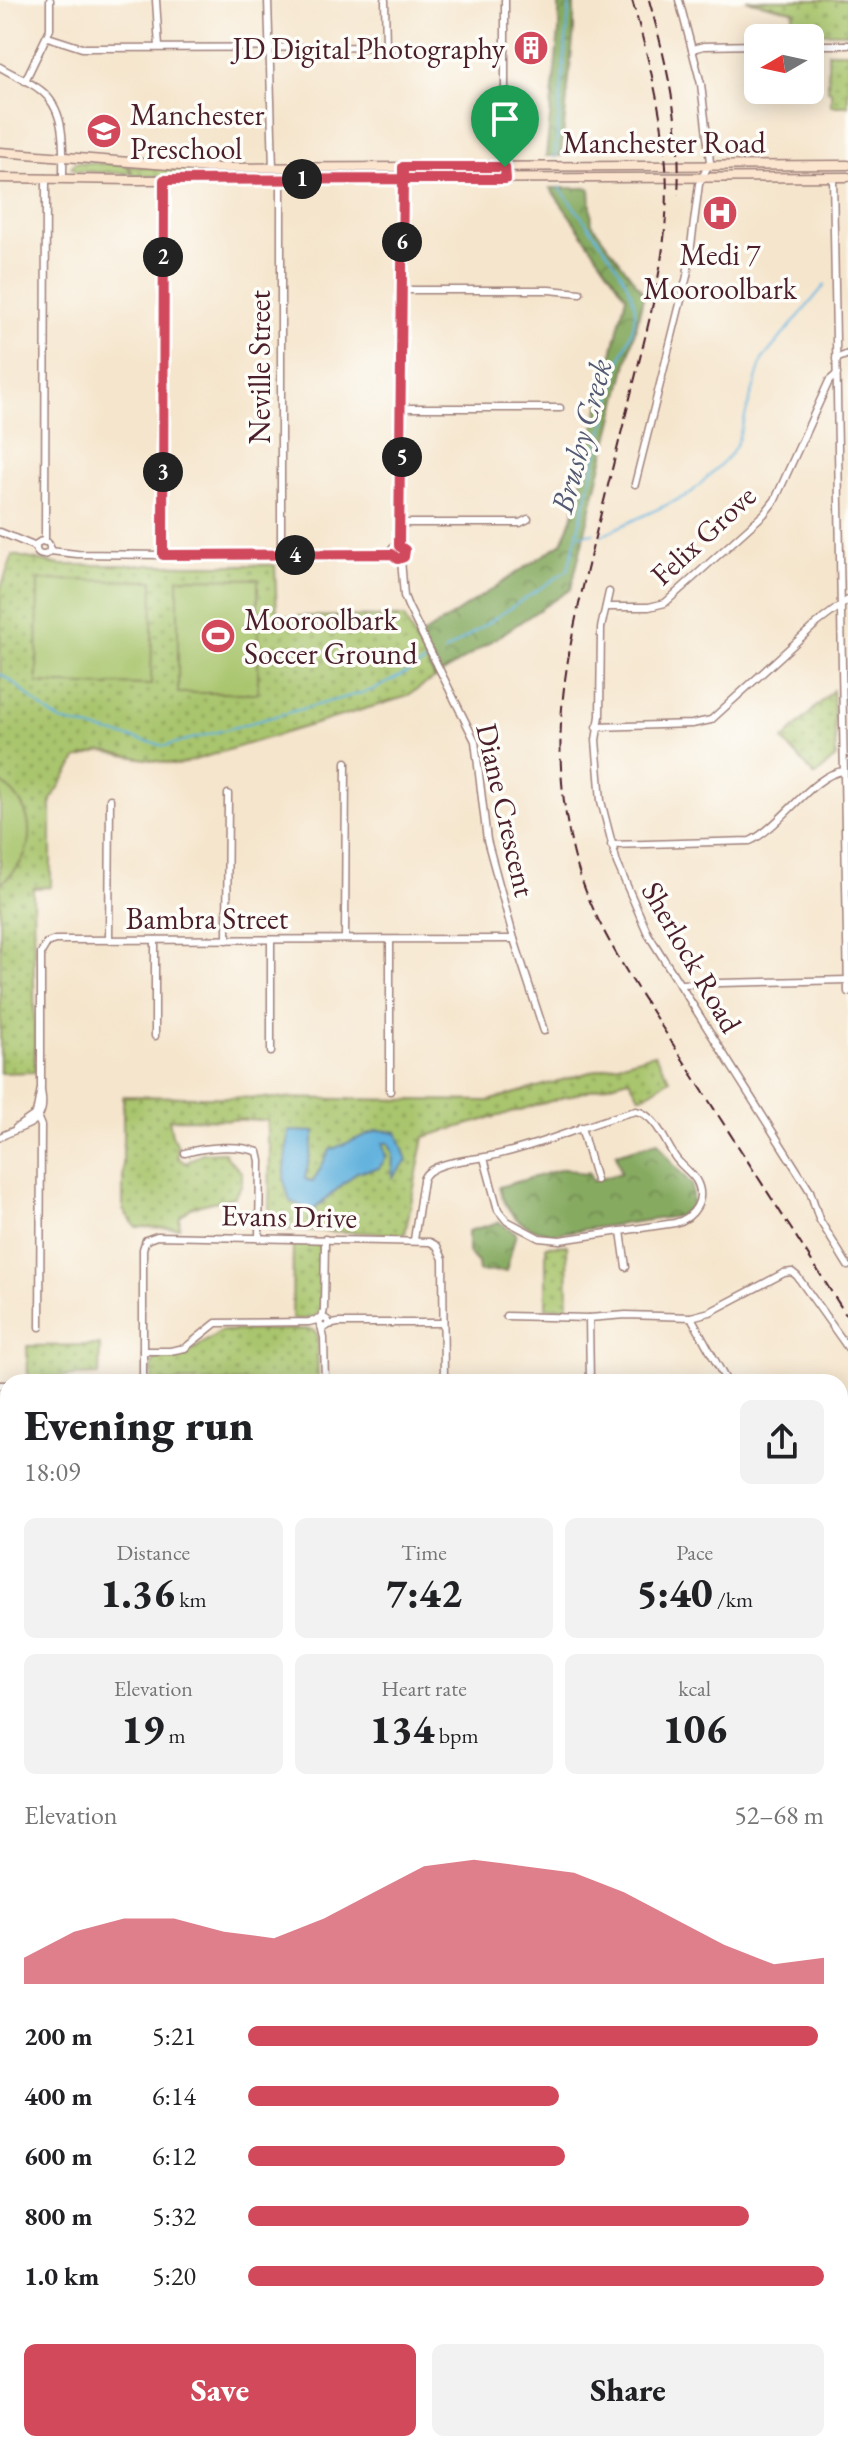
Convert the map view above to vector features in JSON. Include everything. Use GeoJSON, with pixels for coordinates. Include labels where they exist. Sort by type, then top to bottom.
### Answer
{"type":"FeatureCollection","features":[{"type":"Feature","properties":{"kind":"main road","name":"Manchester Road"},"geometry":{"type":"LineString","coordinates":[[0,152],[187,167],[848,165]]}},
{"type":"Feature","properties":{"kind":"main road"},"geometry":{"type":"LineString","coordinates":[[767,165],[767,178]]}},
{"type":"Feature","properties":{"kind":"main road"},"geometry":{"type":"LineString","coordinates":[[505,167],[506,179]]}},
{"type":"Feature","properties":{"kind":"main road","name":"Manchester Road"},"geometry":{"type":"LineString","coordinates":[[0,178],[848,177]]}},
{"type":"Feature","properties":{"kind":"street"},"geometry":{"type":"LineString","coordinates":[[25,81],[48,37],[52,19],[50,0]]}},
{"type":"Feature","properties":{"kind":"street"},"geometry":{"type":"LineString","coordinates":[[156,0],[159,47]]}},
{"type":"Feature","properties":{"kind":"street"},"geometry":{"type":"LineString","coordinates":[[268,0],[273,168]]}},
{"type":"Feature","properties":{"kind":"street"},"geometry":{"type":"LineString","coordinates":[[385,0],[386,47]]}},
{"type":"Feature","properties":{"kind":"street"},"geometry":{"type":"LineString","coordinates":[[505,0],[505,167]]}},
{"type":"Feature","properties":{"kind":"street"},"geometry":{"type":"LineString","coordinates":[[635,484],[687,276],[702,178],[709,166],[707,115],[679,0]]}},
{"type":"Feature","properties":{"kind":"street"},"geometry":{"type":"LineString","coordinates":[[48,37],[82,48],[505,47]]}},
{"type":"Feature","properties":{"kind":"street"},"geometry":{"type":"LineString","coordinates":[[692,49],[744,45]]}},
{"type":"Feature","properties":{"kind":"street"},"geometry":{"type":"LineString","coordinates":[[824,45],[848,45]]}},
{"type":"Feature","properties":{"kind":"street"},"geometry":{"type":"LineString","coordinates":[[0,67],[40,90],[58,112],[62,129],[63,178]]}},
{"type":"Feature","properties":{"kind":"street"},"geometry":{"type":"LineString","coordinates":[[399,546],[402,523],[403,167]]}},
{"type":"Feature","properties":{"kind":"street"},"geometry":{"type":"LineString","coordinates":[[833,177],[848,992]]}},
{"type":"Feature","properties":{"kind":"street"},"geometry":{"type":"LineString","coordinates":[[45,542],[46,178]]}},
{"type":"Feature","properties":{"kind":"street"},"geometry":{"type":"LineString","coordinates":[[163,555],[164,180]]}},
{"type":"Feature","properties":{"kind":"street","name":"Neville Street"},"geometry":{"type":"LineString","coordinates":[[281,180],[281,555]]}},
{"type":"Feature","properties":{"kind":"street"},"geometry":{"type":"LineString","coordinates":[[402,290],[549,290],[580,293]]}},
{"type":"Feature","properties":{"kind":"street"},"geometry":{"type":"LineString","coordinates":[[836,359],[848,354]]}},
{"type":"Feature","properties":{"kind":"street","name":"Felix Grove"},"geometry":{"type":"LineString","coordinates":[[606,607],[649,607],[665,603],[764,514],[775,500],[829,381],[837,374]]}},
{"type":"Feature","properties":{"kind":"street"},"geometry":{"type":"LineString","coordinates":[[818,405],[837,404]]}},
{"type":"Feature","properties":{"kind":"street"},"geometry":{"type":"LineString","coordinates":[[402,408],[560,408]]}},
{"type":"Feature","properties":{"kind":"street"},"geometry":{"type":"LineString","coordinates":[[402,523],[520,523],[528,519]]}},
{"type":"Feature","properties":{"kind":"street"},"geometry":{"type":"LineString","coordinates":[[0,532],[36,547],[41,555],[50,551],[163,555],[392,554]]}},
{"type":"Feature","properties":{"kind":"street"},"geometry":{"type":"LineString","coordinates":[[36,547],[40,542],[45,542],[50,546],[50,551]]}},
{"type":"Feature","properties":{"kind":"street"},"geometry":{"type":"LineString","coordinates":[[399,546],[405,552],[401,559],[396,559],[392,554],[393,548],[399,546]]}},
{"type":"Feature","properties":{"kind":"street","name":"Diane Crescent"},"geometry":{"type":"LineString","coordinates":[[401,559],[404,596],[408,606],[475,741],[487,840],[514,939],[544,1031]]}},
{"type":"Feature","properties":{"kind":"street","name":"Sherlock Road"},"geometry":{"type":"LineString","coordinates":[[609,592],[601,628],[600,716],[596,727],[598,782],[611,845],[640,918],[810,1191],[819,1219],[848,1266]]}},
{"type":"Feature","properties":{"kind":"street"},"geometry":{"type":"LineString","coordinates":[[596,727],[692,724],[711,720],[848,600]]}},
{"type":"Feature","properties":{"kind":"street"},"geometry":{"type":"LineString","coordinates":[[345,939],[346,762]]}},
{"type":"Feature","properties":{"kind":"street"},"geometry":{"type":"LineString","coordinates":[[611,845],[750,841],[825,777],[844,771]]}},
{"type":"Feature","properties":{"kind":"street"},"geometry":{"type":"LineString","coordinates":[[227,940],[228,794]]}},
{"type":"Feature","properties":{"kind":"street"},"geometry":{"type":"LineString","coordinates":[[109,940],[110,799]]}},
{"type":"Feature","properties":{"kind":"street","name":"Bambra Street"},"geometry":{"type":"LineString","coordinates":[[40,1327],[37,1116],[43,1110],[42,949],[51,941],[514,939]]}},
{"type":"Feature","properties":{"kind":"street"},"geometry":{"type":"LineString","coordinates":[[155,940],[155,1036]]}},
{"type":"Feature","properties":{"kind":"street"},"geometry":{"type":"LineString","coordinates":[[271,940],[271,1052]]}},
{"type":"Feature","properties":{"kind":"street"},"geometry":{"type":"LineString","coordinates":[[390,941],[390,1091]]}},
{"type":"Feature","properties":{"kind":"street"},"geometry":{"type":"LineString","coordinates":[[680,984],[848,980]]}},
{"type":"Feature","properties":{"kind":"street"},"geometry":{"type":"LineString","coordinates":[[444,1374],[443,1259],[437,1246],[424,1240],[414,1240],[427,1171],[484,1158],[636,1111],[650,1118],[679,1163],[698,1184],[700,1196],[697,1207],[686,1219],[675,1223],[552,1241],[539,1238],[507,1221],[498,1210],[484,1158]]}},
{"type":"Feature","properties":{"kind":"street"},"geometry":{"type":"LineString","coordinates":[[0,1137],[37,1116]]}},
{"type":"Feature","properties":{"kind":"street"},"geometry":{"type":"LineString","coordinates":[[581,1127],[596,1180]]}},
{"type":"Feature","properties":{"kind":"street"},"geometry":{"type":"LineString","coordinates":[[185,1153],[205,1148],[258,1152],[259,1238]]}},
{"type":"Feature","properties":{"kind":"street"},"geometry":{"type":"LineString","coordinates":[[621,1231],[626,1267]]}},
{"type":"Feature","properties":{"kind":"street","name":"Evans Drive"},"geometry":{"type":"LineString","coordinates":[[143,1374],[143,1249],[146,1240],[157,1236],[414,1240]]}},
{"type":"Feature","properties":{"kind":"street"},"geometry":{"type":"LineString","coordinates":[[325,1239],[325,1374]]}},
{"type":"Feature","properties":{"kind":"street"},"geometry":{"type":"LineString","coordinates":[[506,1316],[691,1317],[710,1312],[784,1273],[792,1272],[848,1348]]}},
{"type":"Feature","properties":{"kind":"street"},"geometry":{"type":"LineString","coordinates":[[691,1317],[722,1374]]}},
{"type":"Feature","properties":{"kind":"street"},"geometry":{"type":"LineString","coordinates":[[589,1318],[590,1374]]}},
{"type":"Feature","properties":{"kind":"street"},"geometry":{"type":"LineString","coordinates":[[143,1351],[176,1351],[192,1343],[210,1326],[224,1321],[443,1323]]}},
{"type":"Feature","properties":{"kind":"green space"},"geometry":{"type":"Polygon","coordinates":[[[559,0],[574,0],[574,30],[561,156],[546,156],[559,31],[559,0]]]}},
{"type":"Feature","properties":{"kind":"green space"},"geometry":{"type":"Polygon","coordinates":[[[746,0],[848,0],[848,33],[824,33],[824,24],[791,24],[794,11],[746,0]]]}},
{"type":"Feature","properties":{"kind":"green space"},"geometry":{"type":"Polygon","coordinates":[[[828,52],[848,52],[848,106],[831,106],[828,52]]]}},
{"type":"Feature","properties":{"kind":"green space"},"geometry":{"type":"Polygon","coordinates":[[[76,162],[126,165],[132,174],[77,171],[71,167],[76,162]]]}},
{"type":"Feature","properties":{"kind":"green space"},"geometry":{"type":"Polygon","coordinates":[[[128,166],[357,176],[162,177],[134,175],[128,166]]]}},
{"type":"Feature","properties":{"kind":"green space"},"geometry":{"type":"Polygon","coordinates":[[[550,188],[590,188],[592,224],[644,294],[571,589],[435,678],[415,640],[562,543],[572,519],[626,296],[550,188]]]}},
{"type":"Feature","properties":{"kind":"green space"},"geometry":{"type":"Polygon","coordinates":[[[13,555],[60,565],[275,565],[277,616],[404,617],[435,678],[405,697],[178,765],[102,751],[77,759],[51,800],[51,887],[33,888],[35,1072],[0,1073],[0,590],[13,555]]]}},
{"type":"Feature","properties":{"kind":"green space","name":"Mooroolbark Soccer Ground"},"geometry":{"type":"Polygon","coordinates":[[[178,578],[258,579],[258,693],[178,693],[178,578]]]}},
{"type":"Feature","properties":{"kind":"green space"},"geometry":{"type":"Polygon","coordinates":[[[38,580],[153,581],[151,685],[37,683],[38,580]]]}},
{"type":"Feature","properties":{"kind":"green space"},"geometry":{"type":"Polygon","coordinates":[[[833,690],[836,757],[815,776],[783,740],[833,690]]]}},
{"type":"Feature","properties":{"kind":"green space"},"geometry":{"type":"Polygon","coordinates":[[[0,782],[13,792],[22,805],[29,832],[22,860],[13,873],[0,883],[0,782]]]}},
{"type":"Feature","properties":{"kind":"green space"},"geometry":{"type":"Polygon","coordinates":[[[654,1054],[670,1079],[643,1096],[639,1096],[629,1079],[424,1137],[405,1234],[269,1229],[270,1143],[267,1143],[267,1120],[169,1119],[178,1158],[186,1163],[202,1153],[225,1152],[242,1173],[242,1184],[234,1197],[192,1207],[180,1217],[179,1228],[136,1227],[123,1210],[123,1096],[488,1101],[654,1054]]]}},
{"type":"Feature","properties":{"kind":"green space"},"geometry":{"type":"Polygon","coordinates":[[[658,1142],[692,1185],[692,1206],[678,1216],[552,1234],[517,1219],[502,1197],[499,1187],[566,1168],[583,1174],[589,1172],[592,1181],[621,1173],[616,1154],[658,1142]]]}},
{"type":"Feature","properties":{"kind":"green space"},"geometry":{"type":"Polygon","coordinates":[[[499,1222],[516,1233],[506,1271],[479,1272],[478,1263],[468,1252],[468,1231],[499,1222]]]}},
{"type":"Feature","properties":{"kind":"green space"},"geometry":{"type":"Polygon","coordinates":[[[293,1242],[315,1243],[321,1247],[321,1311],[312,1319],[292,1319],[293,1242]]]}},
{"type":"Feature","properties":{"kind":"green space"},"geometry":{"type":"Polygon","coordinates":[[[567,1245],[568,1307],[546,1308],[546,1246],[567,1245]]]}},
{"type":"Feature","properties":{"kind":"green space"},"geometry":{"type":"Polygon","coordinates":[[[311,1329],[317,1334],[318,1374],[152,1374],[152,1363],[157,1358],[188,1353],[221,1331],[311,1329]]]}},
{"type":"Feature","properties":{"kind":"green space"},"geometry":{"type":"Polygon","coordinates":[[[100,1345],[99,1374],[28,1374],[27,1346],[100,1345]]]}},
{"type":"Feature","properties":{"kind":"water"},"geometry":{"type":"Polygon","coordinates":[[[378,1130],[397,1132],[407,1161],[392,1177],[393,1154],[389,1143],[383,1143],[386,1158],[379,1168],[357,1172],[312,1211],[290,1201],[284,1180],[289,1131],[315,1132],[305,1179],[313,1182],[330,1150],[378,1130]]]}},
{"type":"Feature","properties":{"kind":"waterway","name":"Brushy Creek"},"geometry":{"type":"LineString","coordinates":[[555,158],[570,0]]}},
{"type":"Feature","properties":{"kind":"waterway","name":"Brushy Creek"},"geometry":{"type":"LineString","coordinates":[[444,652],[568,570],[622,355],[634,324],[633,300],[627,284],[605,248],[559,187]]}},
{"type":"Feature","properties":{"kind":"waterway"},"geometry":{"type":"LineString","coordinates":[[602,535],[690,494],[731,454],[762,360],[825,285]]}},
{"type":"Feature","properties":{"kind":"waterway"},"geometry":{"type":"LineString","coordinates":[[580,535],[594,533]]}},
{"type":"Feature","properties":{"kind":"waterway","name":"Brushy Creek"},"geometry":{"type":"LineString","coordinates":[[0,674],[61,721],[165,746],[376,689],[426,662]]}},
{"type":"Feature","properties":{"kind":"railway"},"geometry":{"type":"LineString","coordinates":[[632,0],[653,80],[663,134],[667,188],[664,235],[652,308],[569,654],[561,726],[564,802],[578,870],[614,950],[848,1318]]}},
{"type":"Feature","properties":{"kind":"railway"},"geometry":{"type":"LineString","coordinates":[[649,0],[672,96],[678,145],[678,195]]}},
{"type":"Feature","properties":{"kind":"place","name":"JD Digital Photography"},"geometry":{"type":"Point","coordinates":[531,48]}},
{"type":"Feature","properties":{"kind":"place","name":"Manchester Preschool"},"geometry":{"type":"Point","coordinates":[104,131]}},
{"type":"Feature","properties":{"kind":"place","name":"Medi 7 Mooroolbark"},"geometry":{"type":"Point","coordinates":[720,213]}},
{"type":"Feature","properties":{"kind":"place","name":"Mooroolbark Soccer Ground"},"geometry":{"type":"Point","coordinates":[218,636]}},
{"type":"Feature","properties":{"kind":"route"},"geometry":{"type":"LineString","coordinates":[[505,167],[403,167],[403,179],[164,180],[163,555],[392,554],[398,559],[404,557],[405,550],[399,546],[402,523],[403,179],[506,179],[505,167]]}}]}
